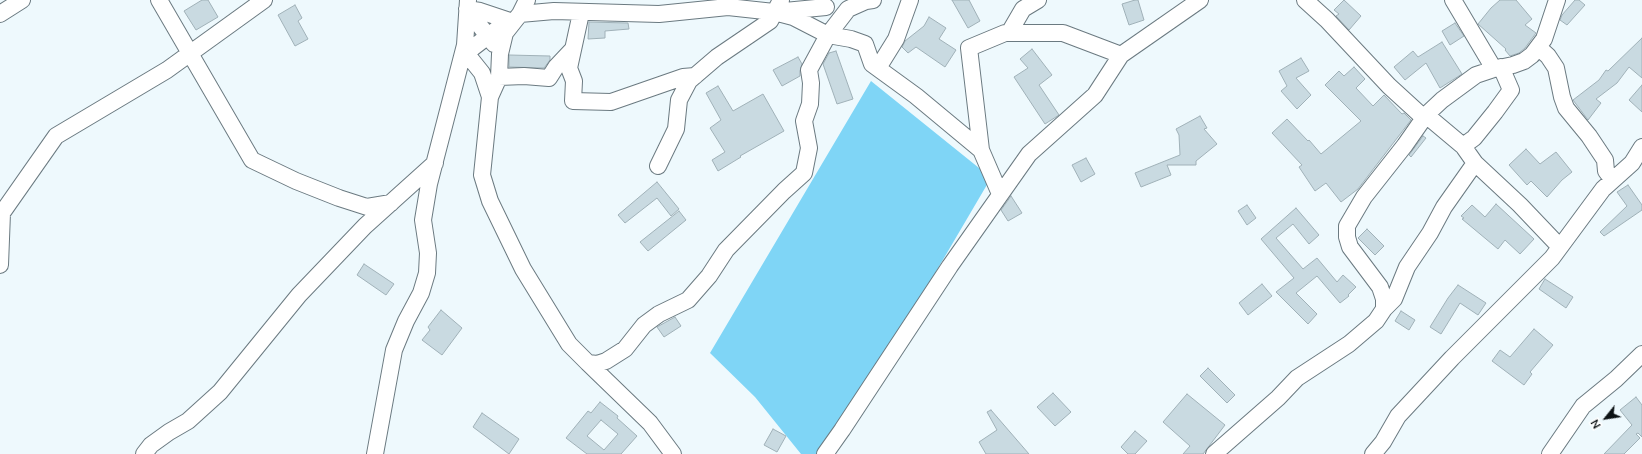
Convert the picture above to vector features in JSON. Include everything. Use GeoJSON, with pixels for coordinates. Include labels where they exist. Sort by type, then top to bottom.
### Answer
{"type":"FeatureCollection","features":[{"type":"Feature","properties":{"kind":"street"},"geometry":{"type":"LineString","coordinates":[[0,14],[22,0]]}},
{"type":"Feature","properties":{"kind":"street"},"geometry":{"type":"LineString","coordinates":[[159,0],[252,160],[296,181],[367,207],[391,203]]}},
{"type":"Feature","properties":{"kind":"street"},"geometry":{"type":"LineString","coordinates":[[0,265],[2,213],[56,136],[167,70],[264,0]]}},
{"type":"Feature","properties":{"kind":"street"},"geometry":{"type":"LineString","coordinates":[[527,0],[505,33],[500,54],[498,77],[490,97],[482,175],[490,201],[523,269],[569,344],[650,423],[673,454]]}},
{"type":"Feature","properties":{"kind":"street"},"geometry":{"type":"LineString","coordinates":[[466,49],[516,18],[554,11],[581,13],[659,14],[728,7],[778,6],[800,3],[826,7],[848,8],[873,0]]}},
{"type":"Feature","properties":{"kind":"street"},"geometry":{"type":"LineString","coordinates":[[878,68],[896,39],[910,0]]}},
{"type":"Feature","properties":{"kind":"street"},"geometry":{"type":"LineString","coordinates":[[1009,32],[1023,9],[1038,0]]}},
{"type":"Feature","properties":{"kind":"street"},"geometry":{"type":"LineString","coordinates":[[825,454],[950,266],[1029,154],[1095,95],[1121,55],[1200,0]]}},
{"type":"Feature","properties":{"kind":"street"},"geometry":{"type":"LineString","coordinates":[[1305,0],[1327,20],[1389,86],[1463,146],[1475,163],[1520,205],[1560,247]]}},
{"type":"Feature","properties":{"kind":"street"},"geometry":{"type":"LineString","coordinates":[[1453,0],[1511,90],[1474,138],[1463,146]]}},
{"type":"Feature","properties":{"kind":"street"},"geometry":{"type":"LineString","coordinates":[[1384,309],[1384,299],[1380,287],[1350,247],[1347,237],[1347,226],[1364,197],[1405,145],[1425,116],[1442,100],[1476,75],[1524,61],[1532,55],[1544,38],[1557,0]]}},
{"type":"Feature","properties":{"kind":"street"},"geometry":{"type":"LineString","coordinates":[[800,3],[810,25]]}},
{"type":"Feature","properties":{"kind":"street"},"geometry":{"type":"LineString","coordinates":[[468,4],[480,11],[516,18]]}},
{"type":"Feature","properties":{"kind":"street"},"geometry":{"type":"LineString","coordinates":[[468,4],[487,36],[500,54]]}},
{"type":"Feature","properties":{"kind":"street"},"geometry":{"type":"LineString","coordinates":[[375,454],[394,350],[406,321],[421,293],[427,273],[428,253],[423,220],[429,184],[466,49],[468,4]]}},
{"type":"Feature","properties":{"kind":"street"},"geometry":{"type":"LineString","coordinates":[[778,6],[793,17],[828,34],[865,44],[872,64],[916,96],[981,150]]}},
{"type":"Feature","properties":{"kind":"street"},"geometry":{"type":"LineString","coordinates":[[658,166],[676,129],[679,100],[688,81],[717,57],[770,21],[778,6]]}},
{"type":"Feature","properties":{"kind":"street"},"geometry":{"type":"LineString","coordinates":[[588,363],[597,364],[606,361],[625,349],[644,325],[659,314],[688,300],[709,276],[726,250],[784,191],[804,173],[809,148],[804,121],[810,104],[811,83],[809,70],[828,34],[848,8]]}},
{"type":"Feature","properties":{"kind":"street"},"geometry":{"type":"LineString","coordinates":[[581,13],[569,68],[574,81],[573,101],[611,102],[676,79],[695,76]]}},
{"type":"Feature","properties":{"kind":"street"},"geometry":{"type":"LineString","coordinates":[[1000,194],[981,150],[969,48],[1005,32],[1063,33],[1121,55]]}},
{"type":"Feature","properties":{"kind":"street"},"geometry":{"type":"LineString","coordinates":[[1538,47],[1548,56],[1556,68],[1562,97],[1566,108],[1589,136],[1605,160],[1606,171],[1613,180]]}},
{"type":"Feature","properties":{"kind":"street"},"geometry":{"type":"LineString","coordinates":[[466,49],[482,73],[490,97]]}},
{"type":"Feature","properties":{"kind":"street"},"geometry":{"type":"LineString","coordinates":[[498,77],[524,76],[549,78],[556,67],[574,49]]}},
{"type":"Feature","properties":{"kind":"street"},"geometry":{"type":"LineString","coordinates":[[1372,454],[1383,442],[1398,416],[1452,358],[1552,258],[1603,189],[1632,163],[1642,148]]}},
{"type":"Feature","properties":{"kind":"street"},"geometry":{"type":"LineString","coordinates":[[1214,454],[1278,398],[1297,378],[1349,344],[1376,321],[1384,309],[1394,299],[1407,267],[1430,233],[1444,207],[1475,163]]}},
{"type":"Feature","properties":{"kind":"street"},"geometry":{"type":"LineString","coordinates":[[144,454],[151,444],[188,421],[220,392],[299,295],[365,226],[435,164]]}},
{"type":"Feature","properties":{"kind":"street"},"geometry":{"type":"LineString","coordinates":[[1550,454],[1583,406],[1616,379],[1642,354]]}},
{"type":"Feature","properties":{"kind":"shaded area"},"geometry":{"type":"Polygon","coordinates":[[[871,81],[984,172],[988,183],[924,292],[819,454],[801,454],[755,397],[710,353],[871,81]]]}},
{"type":"Feature","properties":{"kind":"building"},"geometry":{"type":"Polygon","coordinates":[[[202,0],[208,0],[218,17],[196,30],[184,11],[202,0]]]}},
{"type":"Feature","properties":{"kind":"building"},"geometry":{"type":"Polygon","coordinates":[[[952,0],[969,0],[980,21],[968,28],[952,0]]]}},
{"type":"Feature","properties":{"kind":"building"},"geometry":{"type":"Polygon","coordinates":[[[1138,0],[1144,20],[1129,25],[1122,4],[1138,0]]]}},
{"type":"Feature","properties":{"kind":"building"},"geometry":{"type":"Polygon","coordinates":[[[1344,0],[1361,16],[1349,30],[1336,16],[1339,14],[1334,10],[1344,0]]]}},
{"type":"Feature","properties":{"kind":"building"},"geometry":{"type":"Polygon","coordinates":[[[1500,0],[1516,0],[1532,19],[1525,25],[1536,33],[1525,48],[1519,53],[1510,56],[1505,50],[1506,49],[1478,24],[1491,8],[1500,0]]]}},
{"type":"Feature","properties":{"kind":"building"},"geometry":{"type":"Polygon","coordinates":[[[1575,0],[1579,0],[1585,5],[1567,25],[1560,20],[1562,15],[1575,0]]]}},
{"type":"Feature","properties":{"kind":"building"},"geometry":{"type":"Polygon","coordinates":[[[295,5],[302,18],[298,21],[308,39],[295,46],[278,15],[295,5]]]}},
{"type":"Feature","properties":{"kind":"building"},"geometry":{"type":"Polygon","coordinates":[[[929,17],[946,28],[939,39],[956,50],[945,67],[916,47],[908,53],[902,47],[905,41],[924,26],[929,17]]]}},
{"type":"Feature","properties":{"kind":"building"},"geometry":{"type":"Polygon","coordinates":[[[589,22],[628,23],[629,29],[605,31],[605,38],[588,39],[589,22]]]}},
{"type":"Feature","properties":{"kind":"building"},"geometry":{"type":"Polygon","coordinates":[[[1455,23],[1464,36],[1450,45],[1442,31],[1455,23]]]}},
{"type":"Feature","properties":{"kind":"building"},"geometry":{"type":"Polygon","coordinates":[[[1642,38],[1642,78],[1629,67],[1617,83],[1596,99],[1601,103],[1588,120],[1573,100],[1599,80],[1606,70],[1608,71],[1642,38]]]}},
{"type":"Feature","properties":{"kind":"building"},"geometry":{"type":"Polygon","coordinates":[[[1442,42],[1462,74],[1440,88],[1426,63],[1405,80],[1394,67],[1413,51],[1418,57],[1442,42]]]}},
{"type":"Feature","properties":{"kind":"building"},"geometry":{"type":"Polygon","coordinates":[[[1032,49],[1052,75],[1039,85],[1059,115],[1045,124],[1014,77],[1028,68],[1020,59],[1032,49]]]}},
{"type":"Feature","properties":{"kind":"building"},"geometry":{"type":"Polygon","coordinates":[[[836,51],[853,99],[837,104],[823,64],[829,53],[836,51]]]}},
{"type":"Feature","properties":{"kind":"building"},"geometry":{"type":"Polygon","coordinates":[[[509,55],[550,56],[550,60],[544,68],[509,67],[509,55]]]}},
{"type":"Feature","properties":{"kind":"building"},"geometry":{"type":"Polygon","coordinates":[[[798,57],[802,64],[800,76],[782,86],[773,70],[798,57]]]}},
{"type":"Feature","properties":{"kind":"building"},"geometry":{"type":"Polygon","coordinates":[[[1301,58],[1309,71],[1296,78],[1311,95],[1297,109],[1281,91],[1287,86],[1279,71],[1301,58]]]}},
{"type":"Feature","properties":{"kind":"building"},"geometry":{"type":"Polygon","coordinates":[[[1354,67],[1365,79],[1356,88],[1373,106],[1384,95],[1402,114],[1404,113],[1411,120],[1358,189],[1341,202],[1326,183],[1315,191],[1299,167],[1302,165],[1272,133],[1287,119],[1321,154],[1361,121],[1325,85],[1339,71],[1344,76],[1354,67]]]}},
{"type":"Feature","properties":{"kind":"building"},"geometry":{"type":"Polygon","coordinates":[[[1642,85],[1642,112],[1629,100],[1642,85]]]}},
{"type":"Feature","properties":{"kind":"building"},"geometry":{"type":"Polygon","coordinates":[[[718,86],[733,111],[763,94],[784,131],[740,156],[741,157],[718,171],[712,160],[725,152],[710,128],[721,120],[706,93],[718,86]]]}},
{"type":"Feature","properties":{"kind":"building"},"geometry":{"type":"Polygon","coordinates":[[[1200,116],[1207,128],[1204,129],[1217,144],[1196,161],[1196,165],[1167,165],[1171,175],[1141,187],[1135,173],[1180,155],[1179,135],[1176,129],[1200,116]]]}},
{"type":"Feature","properties":{"kind":"building"},"geometry":{"type":"Polygon","coordinates":[[[1423,136],[1426,138],[1411,157],[1409,155],[1423,136]]]}},
{"type":"Feature","properties":{"kind":"building"},"geometry":{"type":"Polygon","coordinates":[[[1526,149],[1540,164],[1556,152],[1572,172],[1562,180],[1547,197],[1531,181],[1527,185],[1509,165],[1526,149]]]}},
{"type":"Feature","properties":{"kind":"building"},"geometry":{"type":"Polygon","coordinates":[[[1086,158],[1095,174],[1081,182],[1072,165],[1086,158]]]}},
{"type":"Feature","properties":{"kind":"building"},"geometry":{"type":"Polygon","coordinates":[[[657,182],[679,209],[671,216],[657,198],[625,223],[618,215],[657,182]]]}},
{"type":"Feature","properties":{"kind":"building"},"geometry":{"type":"Polygon","coordinates":[[[1628,185],[1642,205],[1642,210],[1604,236],[1600,232],[1627,206],[1617,192],[1628,185]]]}},
{"type":"Feature","properties":{"kind":"building"},"geometry":{"type":"Polygon","coordinates":[[[1011,196],[1022,213],[1008,221],[1001,210],[1011,196]]]}},
{"type":"Feature","properties":{"kind":"building"},"geometry":{"type":"Polygon","coordinates":[[[1496,204],[1534,239],[1520,254],[1505,240],[1498,249],[1462,219],[1464,218],[1461,216],[1472,205],[1485,217],[1496,204]]]}},
{"type":"Feature","properties":{"kind":"building"},"geometry":{"type":"Polygon","coordinates":[[[1247,205],[1256,218],[1247,225],[1238,211],[1247,205]]]}},
{"type":"Feature","properties":{"kind":"building"},"geometry":{"type":"Polygon","coordinates":[[[1296,208],[1319,235],[1309,244],[1293,224],[1276,238],[1303,269],[1317,258],[1337,282],[1343,275],[1356,287],[1348,295],[1349,296],[1340,303],[1317,276],[1296,293],[1317,314],[1308,324],[1276,292],[1294,278],[1261,239],[1296,208]]]}},
{"type":"Feature","properties":{"kind":"building"},"geometry":{"type":"Polygon","coordinates":[[[679,211],[686,220],[648,251],[640,242],[679,211]]]}},
{"type":"Feature","properties":{"kind":"building"},"geometry":{"type":"Polygon","coordinates":[[[1367,229],[1384,246],[1375,255],[1358,238],[1367,229]]]}},
{"type":"Feature","properties":{"kind":"building"},"geometry":{"type":"Polygon","coordinates":[[[364,264],[394,284],[386,295],[357,275],[364,264]]]}},
{"type":"Feature","properties":{"kind":"building"},"geometry":{"type":"Polygon","coordinates":[[[1545,279],[1573,297],[1566,308],[1539,289],[1545,279]]]}},
{"type":"Feature","properties":{"kind":"building"},"geometry":{"type":"Polygon","coordinates":[[[1262,284],[1272,296],[1248,315],[1239,303],[1262,284]]]}},
{"type":"Feature","properties":{"kind":"building"},"geometry":{"type":"Polygon","coordinates":[[[1458,285],[1486,303],[1478,315],[1460,303],[1441,334],[1430,327],[1458,285]]]}},
{"type":"Feature","properties":{"kind":"building"},"geometry":{"type":"Polygon","coordinates":[[[441,310],[462,328],[442,355],[422,340],[430,330],[428,327],[441,310]]]}},
{"type":"Feature","properties":{"kind":"building"},"geometry":{"type":"Polygon","coordinates":[[[1401,311],[1415,320],[1409,330],[1395,321],[1401,311]]]}},
{"type":"Feature","properties":{"kind":"building"},"geometry":{"type":"Polygon","coordinates":[[[675,317],[681,326],[664,337],[657,327],[675,317]]]}},
{"type":"Feature","properties":{"kind":"building"},"geometry":{"type":"Polygon","coordinates":[[[1534,329],[1553,345],[1530,372],[1532,374],[1524,385],[1492,361],[1500,350],[1510,357],[1534,329]]]}},
{"type":"Feature","properties":{"kind":"building"},"geometry":{"type":"Polygon","coordinates":[[[1208,368],[1235,395],[1227,403],[1200,376],[1208,368]]]}},
{"type":"Feature","properties":{"kind":"building"},"geometry":{"type":"Polygon","coordinates":[[[1053,393],[1071,412],[1055,426],[1037,407],[1053,393]]]}},
{"type":"Feature","properties":{"kind":"building"},"geometry":{"type":"Polygon","coordinates":[[[1187,394],[1225,425],[1203,454],[1183,454],[1190,446],[1163,422],[1187,394]]]}},
{"type":"Feature","properties":{"kind":"building"},"geometry":{"type":"Polygon","coordinates":[[[1636,397],[1642,405],[1642,437],[1638,433],[1636,434],[1640,438],[1624,454],[1604,454],[1632,425],[1620,410],[1636,397]]]}},
{"type":"Feature","properties":{"kind":"building"},"geometry":{"type":"Polygon","coordinates":[[[600,402],[618,416],[617,418],[637,436],[621,454],[587,454],[566,438],[588,411],[591,413],[600,402]],[[601,420],[587,436],[604,450],[618,434],[601,420]]]}},
{"type":"Feature","properties":{"kind":"building"},"geometry":{"type":"Polygon","coordinates":[[[991,410],[1029,454],[986,454],[979,442],[997,430],[987,412],[991,410]]]}},
{"type":"Feature","properties":{"kind":"building"},"geometry":{"type":"Polygon","coordinates":[[[482,413],[519,439],[509,454],[473,427],[482,413]]]}},
{"type":"Feature","properties":{"kind":"building"},"geometry":{"type":"Polygon","coordinates":[[[773,429],[786,436],[777,452],[764,445],[773,429]]]}},
{"type":"Feature","properties":{"kind":"building"},"geometry":{"type":"Polygon","coordinates":[[[1135,431],[1147,441],[1135,454],[1128,454],[1121,447],[1135,431]]]}}]}
